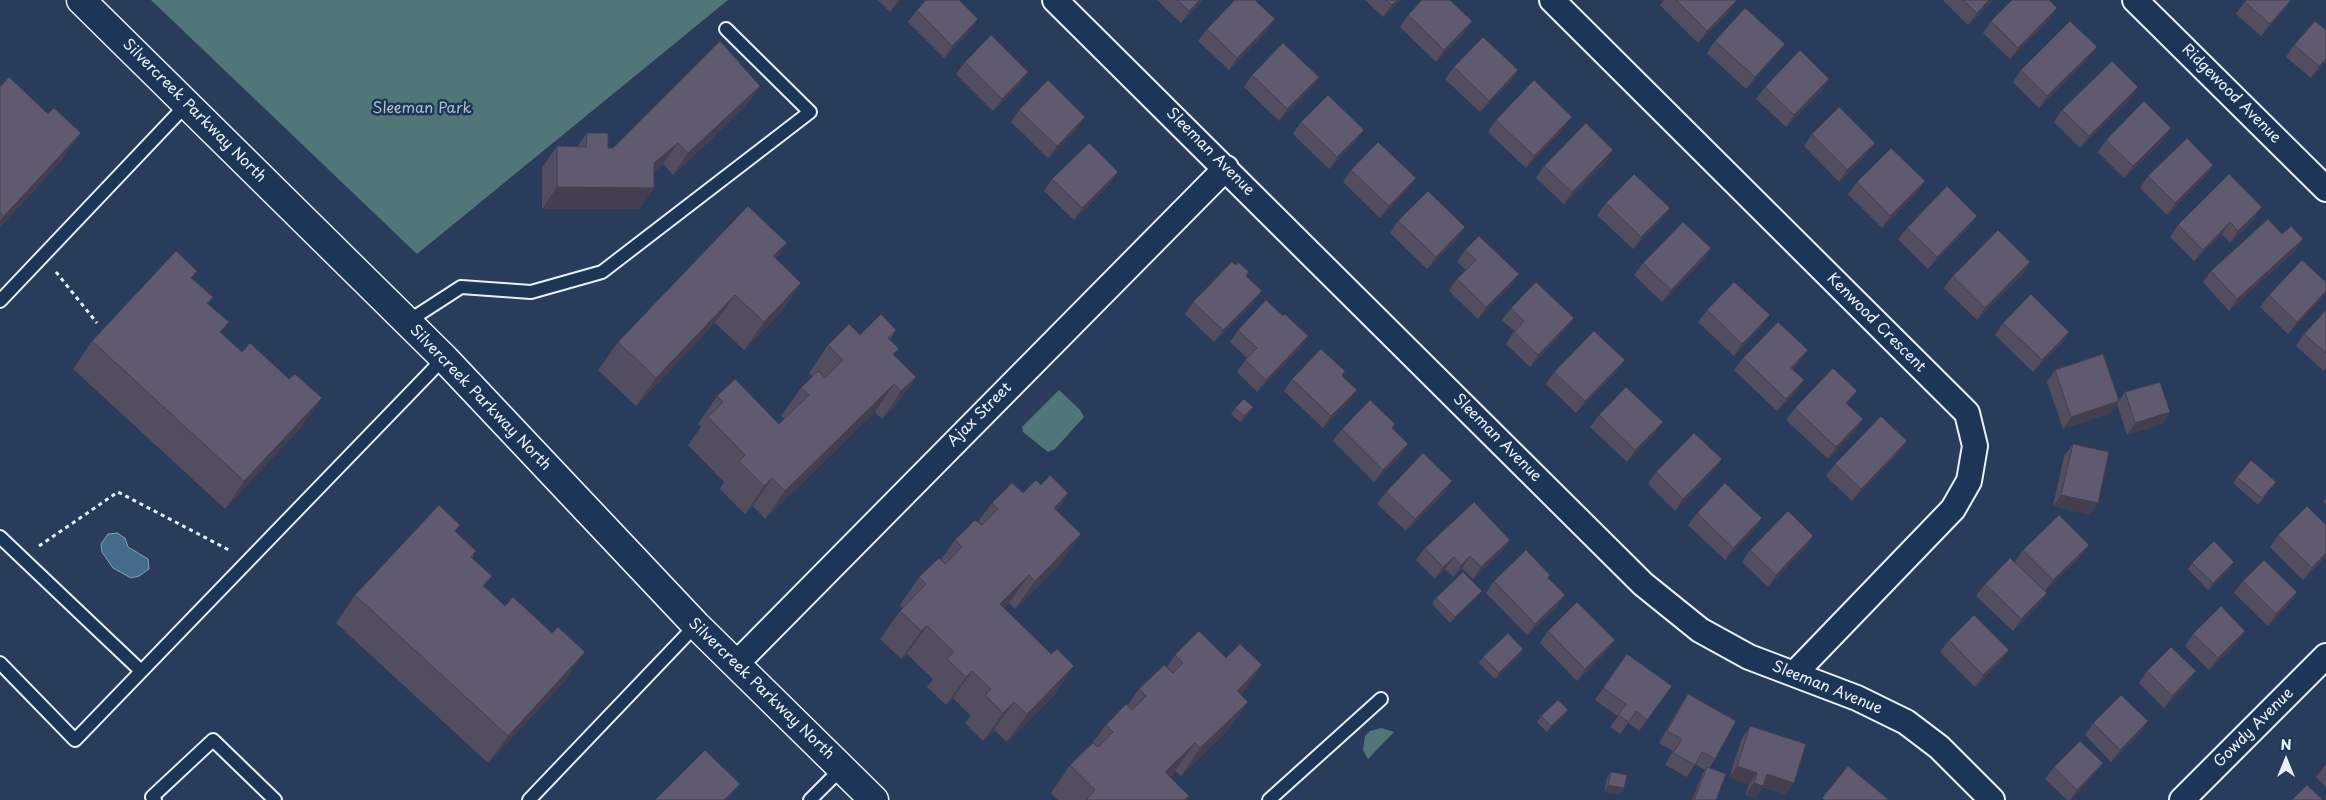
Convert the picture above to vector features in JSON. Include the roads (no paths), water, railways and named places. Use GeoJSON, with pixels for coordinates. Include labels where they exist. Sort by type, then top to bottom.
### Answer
{"type":"FeatureCollection","features":[{"type":"Feature","properties":{"kind":"main road","name":"Silvercreek Parkway North"},"geometry":{"type":"LineString","coordinates":[[81,0],[444,358],[696,625],[874,800]]}},
{"type":"Feature","properties":{"kind":"street","name":"Sleeman Avenue"},"geometry":{"type":"LineString","coordinates":[[1055,0],[1643,584],[1700,630],[1749,657],[1857,698],[1906,722],[1939,747],[1992,800]]}},
{"type":"Feature","properties":{"kind":"street","name":"Kenwood Crescent"},"geometry":{"type":"LineString","coordinates":[[1552,0],[1967,413],[1975,446],[1969,481],[1953,509],[1794,674]]}},
{"type":"Feature","properties":{"kind":"street","name":"Ridgewood Avenue"},"geometry":{"type":"LineString","coordinates":[[2135,0],[2326,189]]}},
{"type":"Feature","properties":{"kind":"street","name":"Ajax Street"},"geometry":{"type":"LineString","coordinates":[[736,664],[1226,168]]}},
{"type":"Feature","properties":{"kind":"street","name":"Gowdy Avenue"},"geometry":{"type":"LineString","coordinates":[[2182,800],[2326,656]]}},
{"type":"Feature","properties":{"kind":"lane"},"geometry":{"type":"LineString","coordinates":[[407,322],[461,287],[530,292],[602,272],[810,112],[726,29]]}},
{"type":"Feature","properties":{"kind":"lane"},"geometry":{"type":"LineString","coordinates":[[0,301],[187,104]]}},
{"type":"Feature","properties":{"kind":"lane"},"geometry":{"type":"LineString","coordinates":[[0,663],[75,740],[444,358]]}},
{"type":"Feature","properties":{"kind":"lane"},"geometry":{"type":"LineString","coordinates":[[0,537],[141,671]]}},
{"type":"Feature","properties":{"kind":"lane"},"geometry":{"type":"LineString","coordinates":[[529,800],[696,625]]}},
{"type":"Feature","properties":{"kind":"lane"},"geometry":{"type":"LineString","coordinates":[[1269,800],[1381,699]]}},
{"type":"Feature","properties":{"kind":"lane"},"geometry":{"type":"LineString","coordinates":[[155,800],[152,797],[213,740],[275,800]]}},
{"type":"Feature","properties":{"kind":"lane"},"geometry":{"type":"LineString","coordinates":[[810,800],[842,768]]}},
{"type":"Feature","properties":{"kind":"water"},"geometry":{"type":"Polygon","coordinates":[[[117,533],[125,538],[128,547],[148,559],[149,569],[139,576],[131,578],[113,568],[102,552],[101,544],[108,534],[117,533]]]}},
{"type":"Feature","properties":{"kind":"park label","name":"Sleeman Park"},"geometry":{"type":"Point","coordinates":[422,109]}}]}
